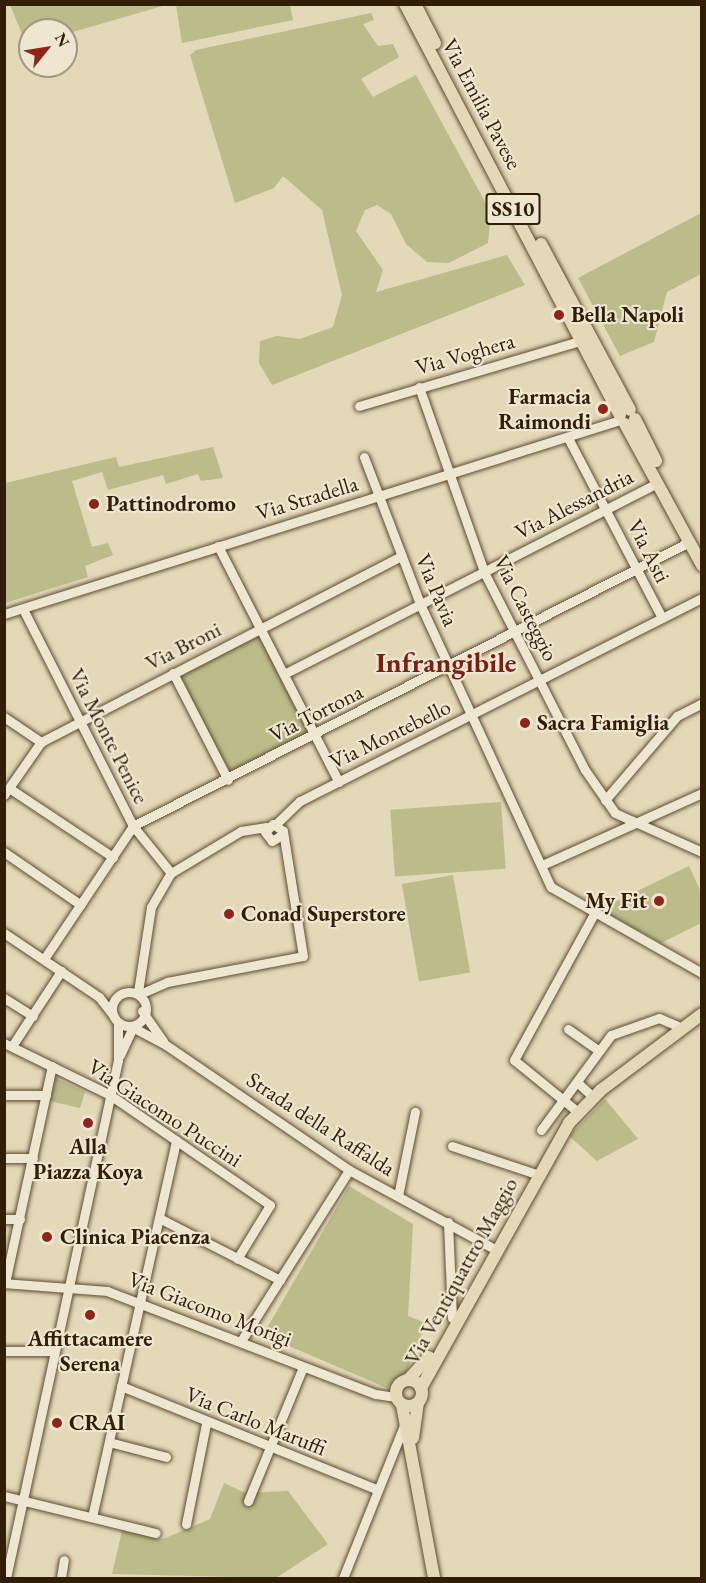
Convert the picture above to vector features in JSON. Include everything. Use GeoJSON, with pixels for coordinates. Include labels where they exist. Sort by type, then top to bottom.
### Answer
{"type":"FeatureCollection","features":[{"type":"Feature","properties":{"kind":"main road","name":"Via Emilia Pavese"},"geometry":{"type":"LineString","coordinates":[[405,4],[583,340],[702,547]]}},
{"type":"Feature","properties":{"kind":"main road","name":"Via Emilia Pavese"},"geometry":{"type":"LineString","coordinates":[[415,4],[658,483],[702,565]]}},
{"type":"Feature","properties":{"kind":"main road","name":"Via Ventiquattro Maggio"},"geometry":{"type":"LineString","coordinates":[[434,1578],[399,1401],[399,1384],[408,1380],[457,1317],[572,1108],[593,1097],[702,1014]]}},
{"type":"Feature","properties":{"kind":"main road","name":"Via Ventiquattro Maggio"},"geometry":{"type":"LineString","coordinates":[[412,1460],[421,1388],[491,1247],[536,1173]]}},
{"type":"Feature","properties":{"kind":"main road","name":"Via Ventiquattro Maggio"},"geometry":{"type":"LineString","coordinates":[[408,1380],[421,1388]]}},
{"type":"Feature","properties":{"kind":"main road","name":"Via Ventiquattro Maggio"},"geometry":{"type":"LineString","coordinates":[[399,1401],[418,1403]]}},
{"type":"Feature","properties":{"kind":"street","name":"Via Voghera"},"geometry":{"type":"LineString","coordinates":[[359,406],[583,340]]}},
{"type":"Feature","properties":{"kind":"street","name":"Via Casteggio"},"geometry":{"type":"LineString","coordinates":[[419,387],[484,572],[605,800],[635,825],[702,852]]}},
{"type":"Feature","properties":{"kind":"street","name":"Via Stradella"},"geometry":{"type":"LineString","coordinates":[[4,614],[626,418]]}},
{"type":"Feature","properties":{"kind":"street","name":"Via Asti"},"geometry":{"type":"LineString","coordinates":[[568,438],[662,618]]}},
{"type":"Feature","properties":{"kind":"street","name":"Via Pavia"},"geometry":{"type":"LineString","coordinates":[[364,457],[420,604],[551,887],[594,914],[702,973]]}},
{"type":"Feature","properties":{"kind":"street","name":"Via Alessandria"},"geometry":{"type":"LineString","coordinates":[[284,674],[658,483]]}},
{"type":"Feature","properties":{"kind":"street","name":"Via Tortona"},"geometry":{"type":"LineString","coordinates":[[133,826],[228,780],[689,542]]}},
{"type":"Feature","properties":{"kind":"street"},"geometry":{"type":"LineString","coordinates":[[218,546],[339,782]]}},
{"type":"Feature","properties":{"kind":"street","name":"Via Broni"},"geometry":{"type":"LineString","coordinates":[[7,792],[41,742],[402,556]]}},
{"type":"Feature","properties":{"kind":"street","name":"Via Montebello"},"geometry":{"type":"LineString","coordinates":[[271,832],[292,810],[339,782],[702,598]]}},
{"type":"Feature","properties":{"kind":"street","name":"Via Monte Penice"},"geometry":{"type":"LineString","coordinates":[[23,609],[133,826],[171,873]]}},
{"type":"Feature","properties":{"kind":"street"},"geometry":{"type":"LineString","coordinates":[[173,673],[228,780]]}},
{"type":"Feature","properties":{"kind":"street"},"geometry":{"type":"LineString","coordinates":[[605,800],[677,716],[702,703]]}},
{"type":"Feature","properties":{"kind":"street"},"geometry":{"type":"LineString","coordinates":[[4,717],[41,742]]}},
{"type":"Feature","properties":{"kind":"street"},"geometry":{"type":"LineString","coordinates":[[7,792],[113,856]]}},
{"type":"Feature","properties":{"kind":"street"},"geometry":{"type":"LineString","coordinates":[[542,866],[702,793]]}},
{"type":"Feature","properties":{"kind":"street"},"geometry":{"type":"LineString","coordinates":[[99,997],[139,993],[303,956],[283,833],[292,810]]}},
{"type":"Feature","properties":{"kind":"street"},"geometry":{"type":"LineString","coordinates":[[44,959],[133,826]]}},
{"type":"Feature","properties":{"kind":"street"},"geometry":{"type":"LineString","coordinates":[[139,993],[139,960],[151,907],[171,873],[250,828],[283,833]]}},
{"type":"Feature","properties":{"kind":"street"},"geometry":{"type":"LineString","coordinates":[[271,832],[286,853]]}},
{"type":"Feature","properties":{"kind":"street"},"geometry":{"type":"LineString","coordinates":[[4,852],[81,905]]}},
{"type":"Feature","properties":{"kind":"street"},"geometry":{"type":"LineString","coordinates":[[572,1108],[514,1060],[594,914]]}},
{"type":"Feature","properties":{"kind":"street","name":"Strada della Raffalda"},"geometry":{"type":"LineString","coordinates":[[4,933],[99,997],[116,1020],[166,1045],[349,1170],[491,1247]]}},
{"type":"Feature","properties":{"kind":"street"},"geometry":{"type":"LineString","coordinates":[[118,1060],[116,1020],[121,993],[139,960]]}},
{"type":"Feature","properties":{"kind":"street"},"geometry":{"type":"LineString","coordinates":[[8,1045],[33,1016],[61,971]]}},
{"type":"Feature","properties":{"kind":"street"},"geometry":{"type":"LineString","coordinates":[[6,1578],[118,1060],[154,988]]}},
{"type":"Feature","properties":{"kind":"street","name":"Strada della Raffalda"},"geometry":{"type":"LineString","coordinates":[[139,993],[142,1008],[166,1045]]}},
{"type":"Feature","properties":{"kind":"street"},"geometry":{"type":"LineString","coordinates":[[4,998],[33,1016]]}},
{"type":"Feature","properties":{"kind":"street","name":"Via Ventiquattro Maggio"},"geometry":{"type":"LineString","coordinates":[[541,1130],[572,1108],[578,1083],[597,1048],[611,1035],[659,1018],[682,1028]]}},
{"type":"Feature","properties":{"kind":"street"},"geometry":{"type":"LineString","coordinates":[[568,1029],[597,1048]]}},
{"type":"Feature","properties":{"kind":"street","name":"Via Giacomo Puccini"},"geometry":{"type":"LineString","coordinates":[[8,1045],[110,1095],[270,1205],[237,1260]]}},
{"type":"Feature","properties":{"kind":"street"},"geometry":{"type":"LineString","coordinates":[[5,1283],[52,1066]]}},
{"type":"Feature","properties":{"kind":"street"},"geometry":{"type":"LineString","coordinates":[[578,1083],[593,1097]]}},
{"type":"Feature","properties":{"kind":"street"},"geometry":{"type":"LineString","coordinates":[[4,1095],[46,1095]]}},
{"type":"Feature","properties":{"kind":"street"},"geometry":{"type":"LineString","coordinates":[[398,1196],[415,1112]]}},
{"type":"Feature","properties":{"kind":"street"},"geometry":{"type":"LineString","coordinates":[[92,1516],[176,1140]]}},
{"type":"Feature","properties":{"kind":"street","name":"Via Ventiquattro Maggio"},"geometry":{"type":"LineString","coordinates":[[452,1146],[536,1173]]}},
{"type":"Feature","properties":{"kind":"street"},"geometry":{"type":"LineString","coordinates":[[4,1158],[33,1158]]}},
{"type":"Feature","properties":{"kind":"street"},"geometry":{"type":"LineString","coordinates":[[241,1341],[349,1170]]}},
{"type":"Feature","properties":{"kind":"street"},"geometry":{"type":"LineString","coordinates":[[159,1218],[237,1260],[280,1280]]}},
{"type":"Feature","properties":{"kind":"street"},"geometry":{"type":"LineString","coordinates":[[4,1219],[20,1219]]}},
{"type":"Feature","properties":{"kind":"street","name":"Via Ventiquattro Maggio"},"geometry":{"type":"LineString","coordinates":[[448,1222],[457,1317]]}},
{"type":"Feature","properties":{"kind":"street","name":"Via Giacomo Morigi"},"geometry":{"type":"LineString","coordinates":[[5,1283],[69,1285],[141,1301],[303,1367],[399,1401]]}},
{"type":"Feature","properties":{"kind":"street"},"geometry":{"type":"LineString","coordinates":[[4,1351],[54,1351]]}},
{"type":"Feature","properties":{"kind":"street"},"geometry":{"type":"LineString","coordinates":[[248,1501],[266,1447],[303,1367]]}},
{"type":"Feature","properties":{"kind":"street","name":"Via Carlo Maruffi"},"geometry":{"type":"LineString","coordinates":[[121,1386],[206,1424],[378,1490]]}},
{"type":"Feature","properties":{"kind":"street"},"geometry":{"type":"LineString","coordinates":[[343,1578],[405,1423]]}},
{"type":"Feature","properties":{"kind":"street"},"geometry":{"type":"LineString","coordinates":[[186,1524],[206,1424]]}},
{"type":"Feature","properties":{"kind":"street"},"geometry":{"type":"LineString","coordinates":[[109,1442],[166,1457]]}},
{"type":"Feature","properties":{"kind":"street"},"geometry":{"type":"LineString","coordinates":[[4,1496],[156,1533]]}},
{"type":"Feature","properties":{"kind":"street"},"geometry":{"type":"LineString","coordinates":[[61,1578],[64,1560]]}},
{"type":"Feature","properties":{"kind":"green space"},"geometry":{"type":"Polygon","coordinates":[[[10,5],[166,5],[78,31],[78,18],[18,18],[18,24],[10,5]]]}},
{"type":"Feature","properties":{"kind":"green space"},"geometry":{"type":"Polygon","coordinates":[[[176,5],[290,5],[293,20],[182,43],[176,5]]]}},
{"type":"Feature","properties":{"kind":"green space"},"geometry":{"type":"Polygon","coordinates":[[[371,13],[374,20],[363,24],[378,46],[393,44],[399,57],[361,79],[373,97],[416,75],[491,213],[488,243],[449,263],[427,262],[406,244],[391,214],[377,205],[365,210],[356,231],[383,270],[376,292],[507,255],[525,285],[272,385],[259,363],[260,341],[277,336],[300,339],[333,327],[342,295],[322,210],[283,176],[274,188],[235,203],[190,55],[196,50],[371,13]]]}},
{"type":"Feature","properties":{"kind":"green space"},"geometry":{"type":"Polygon","coordinates":[[[701,213],[701,274],[667,292],[654,342],[620,356],[578,278],[701,213]]]}},
{"type":"Feature","properties":{"kind":"green space"},"geometry":{"type":"Polygon","coordinates":[[[213,447],[223,478],[201,481],[198,474],[166,484],[163,475],[108,490],[102,472],[72,481],[92,547],[108,543],[113,555],[85,566],[88,577],[5,603],[5,483],[116,457],[119,467],[213,447]]]}},
{"type":"Feature","properties":{"kind":"green space"},"geometry":{"type":"Polygon","coordinates":[[[259,633],[313,734],[232,776],[179,676],[259,633]]]}},
{"type":"Feature","properties":{"kind":"green space"},"geometry":{"type":"Polygon","coordinates":[[[501,802],[506,869],[395,877],[390,810],[501,802]]]}},
{"type":"Feature","properties":{"kind":"green space","name":"My Fit"},"geometry":{"type":"Polygon","coordinates":[[[689,866],[701,892],[701,923],[661,943],[600,909],[689,866]]]}},
{"type":"Feature","properties":{"kind":"green space"},"geometry":{"type":"Polygon","coordinates":[[[453,875],[470,972],[419,982],[402,884],[453,875]]]}},
{"type":"Feature","properties":{"kind":"green space"},"geometry":{"type":"Polygon","coordinates":[[[54,1077],[85,1092],[80,1108],[50,1101],[54,1077]]]}},
{"type":"Feature","properties":{"kind":"green space"},"geometry":{"type":"Polygon","coordinates":[[[605,1099],[638,1139],[597,1161],[569,1136],[605,1099]]]}},
{"type":"Feature","properties":{"kind":"green space"},"geometry":{"type":"Polygon","coordinates":[[[349,1186],[413,1224],[408,1316],[426,1323],[406,1372],[387,1388],[263,1335],[349,1186]]]}},
{"type":"Feature","properties":{"kind":"green space"},"geometry":{"type":"Polygon","coordinates":[[[224,1483],[245,1493],[288,1491],[328,1544],[276,1578],[112,1574],[122,1531],[163,1539],[210,1519],[224,1483]]]}},
{"type":"Feature","properties":{"kind":"place","name":"Bella Napoli"},"geometry":{"type":"Point","coordinates":[559,315]}},
{"type":"Feature","properties":{"kind":"place","name":"Farmacia Raimondi"},"geometry":{"type":"Point","coordinates":[603,409]}},
{"type":"Feature","properties":{"kind":"place","name":"Pattinodromo"},"geometry":{"type":"Point","coordinates":[94,504]}},
{"type":"Feature","properties":{"kind":"place","name":"Sacra Famiglia"},"geometry":{"type":"Point","coordinates":[525,723]}},
{"type":"Feature","properties":{"kind":"place","name":"My Fit"},"geometry":{"type":"Point","coordinates":[659,901]}},
{"type":"Feature","properties":{"kind":"place","name":"Conad Superstore"},"geometry":{"type":"Point","coordinates":[229,914]}},
{"type":"Feature","properties":{"kind":"place","name":"Alla Piazza Koya"},"geometry":{"type":"Point","coordinates":[88,1123]}},
{"type":"Feature","properties":{"kind":"place","name":"Clinica Piacenza"},"geometry":{"type":"Point","coordinates":[47,1237]}},
{"type":"Feature","properties":{"kind":"place","name":"Affittacamere Serena"},"geometry":{"type":"Point","coordinates":[90,1315]}},
{"type":"Feature","properties":{"kind":"place","name":"CRAI"},"geometry":{"type":"Point","coordinates":[57,1423]}},
{"type":"Feature","properties":{"kind":"district","name":"Infrangibile"},"geometry":{"type":"Point","coordinates":[446,662]}}]}
